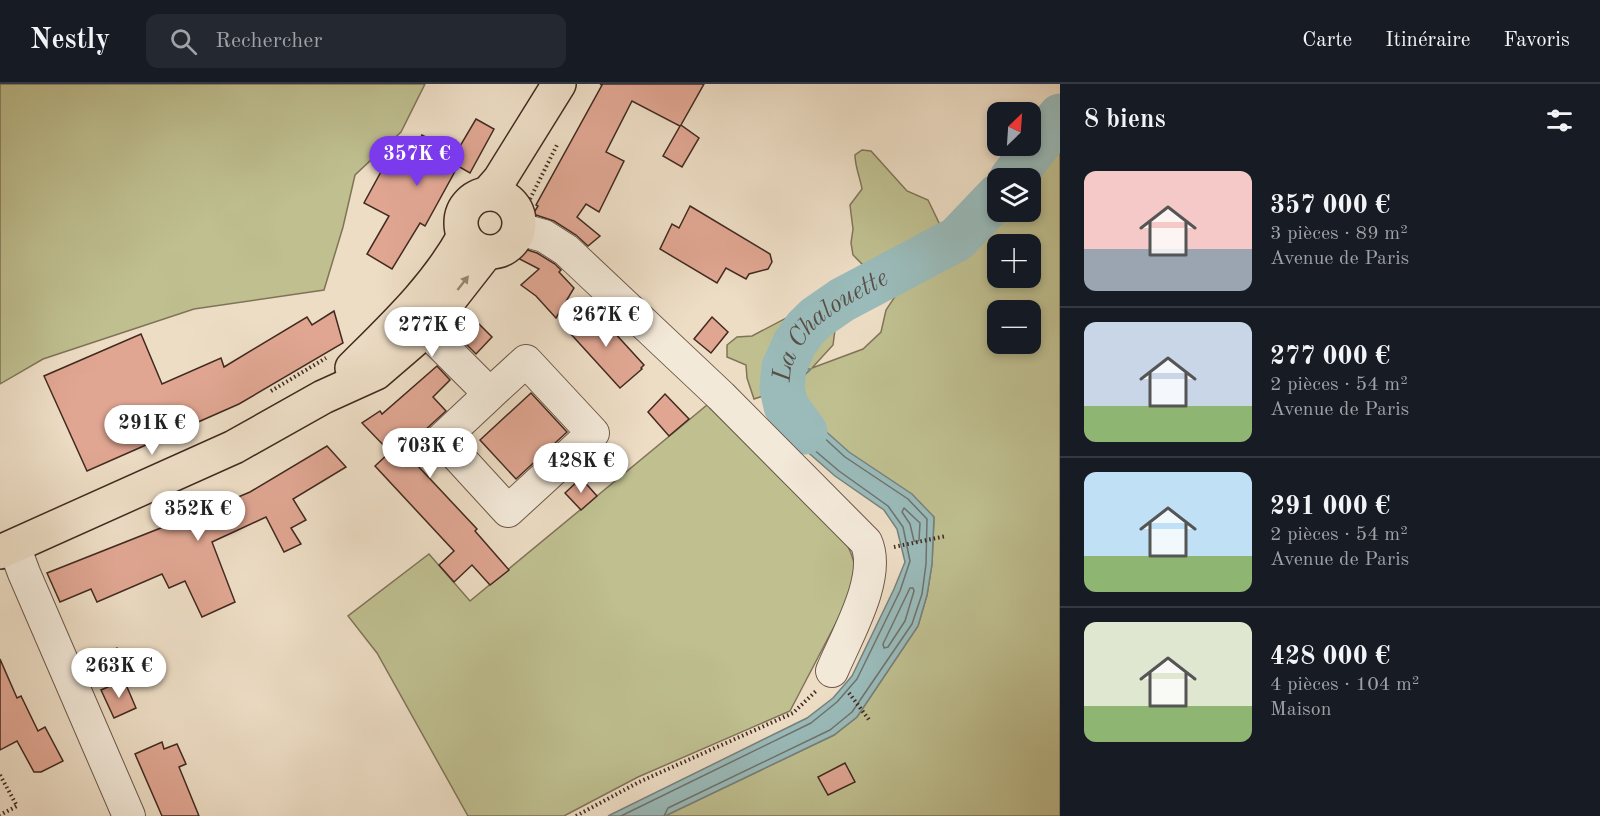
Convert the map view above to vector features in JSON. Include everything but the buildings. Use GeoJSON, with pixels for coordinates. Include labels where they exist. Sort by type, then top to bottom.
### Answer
{"type":"FeatureCollection","features":[{"type":"Feature","properties":{"kind":"main road"},"geometry":{"type":"LineString","coordinates":[[7,549],[234,447],[322,397],[423,315],[452,258],[476,244],[505,248],[512,243],[510,212],[559,84]]}},
{"type":"Feature","properties":{"kind":"main road"},"geometry":{"type":"LineString","coordinates":[[476,244],[462,227],[464,210],[474,200],[510,212]]}},
{"type":"Feature","properties":{"kind":"street"},"geometry":{"type":"LineString","coordinates":[[510,212],[566,250],[721,396],[866,542],[871,553],[868,587],[832,671]]}},
{"type":"Feature","properties":{"kind":"street"},"geometry":{"type":"LineString","coordinates":[[423,315],[490,394]]}},
{"type":"Feature","properties":{"kind":"street"},"geometry":{"type":"LineString","coordinates":[[526,361],[593,433],[508,511],[442,439],[490,394],[526,361]]}},
{"type":"Feature","properties":{"kind":"street"},"geometry":{"type":"LineString","coordinates":[[7,549],[24,573],[129,816]]}},
{"type":"Feature","properties":{"kind":"path"},"geometry":{"type":"LineString","coordinates":[[510,212],[560,140]]}},
{"type":"Feature","properties":{"kind":"path"},"geometry":{"type":"LineString","coordinates":[[262,396],[330,355]]}},
{"type":"Feature","properties":{"kind":"path"},"geometry":{"type":"LineString","coordinates":[[898,546],[946,536]]}},
{"type":"Feature","properties":{"kind":"path"},"geometry":{"type":"LineString","coordinates":[[576,816],[639,782],[793,714],[832,671],[870,721]]}},
{"type":"Feature","properties":{"kind":"path"},"geometry":{"type":"LineString","coordinates":[[0,775],[17,806],[0,815]]}},
{"type":"Feature","properties":{"kind":"green space"},"geometry":{"type":"Polygon","coordinates":[[[0,84],[425,84],[401,132],[355,175],[343,227],[324,290],[194,309],[43,359],[0,384],[0,84]]]}},
{"type":"Feature","properties":{"kind":"green space"},"geometry":{"type":"Polygon","coordinates":[[[1060,149],[1060,816],[665,816],[834,735],[857,717],[918,626],[927,595],[932,564],[934,517],[859,461],[821,428],[807,412],[797,390],[802,379],[810,370],[773,383],[763,396],[754,399],[747,378],[746,365],[727,357],[727,345],[737,337],[752,336],[826,297],[839,300],[833,345],[812,368],[863,349],[881,332],[886,310],[896,295],[976,248],[987,235],[987,288],[1041,288],[1041,234],[988,234],[998,222],[1041,222],[1041,172],[1060,149]]]}},
{"type":"Feature","properties":{"kind":"green space"},"geometry":{"type":"Polygon","coordinates":[[[862,150],[871,151],[907,191],[928,200],[941,227],[927,250],[872,267],[863,265],[853,255],[850,205],[862,189],[855,155],[862,150]]]}},
{"type":"Feature","properties":{"kind":"green space"},"geometry":{"type":"Polygon","coordinates":[[[707,405],[844,539],[853,561],[855,573],[850,596],[790,711],[638,777],[564,816],[468,816],[377,653],[348,616],[429,554],[470,601],[707,405]]]}},
{"type":"Feature","properties":{"kind":"water"},"geometry":{"type":"Polygon","coordinates":[[[797,369],[811,369],[802,377],[798,385],[798,396],[812,419],[849,452],[912,494],[934,517],[932,564],[927,595],[918,626],[857,717],[834,735],[665,816],[608,816],[807,718],[833,698],[852,676],[894,589],[905,562],[897,529],[884,510],[835,476],[795,441],[763,396],[773,383],[797,369]]]}},
{"type":"Feature","properties":{"kind":"waterway","name":"La Chalouette"},"geometry":{"type":"LineString","coordinates":[[1020,168],[1060,116]]}},
{"type":"Feature","properties":{"kind":"waterway","name":"La Chalouette"},"geometry":{"type":"LineString","coordinates":[[805,432],[786,406],[782,388],[784,367],[795,343],[805,329],[816,318],[842,300],[957,239],[987,208]]}}]}
